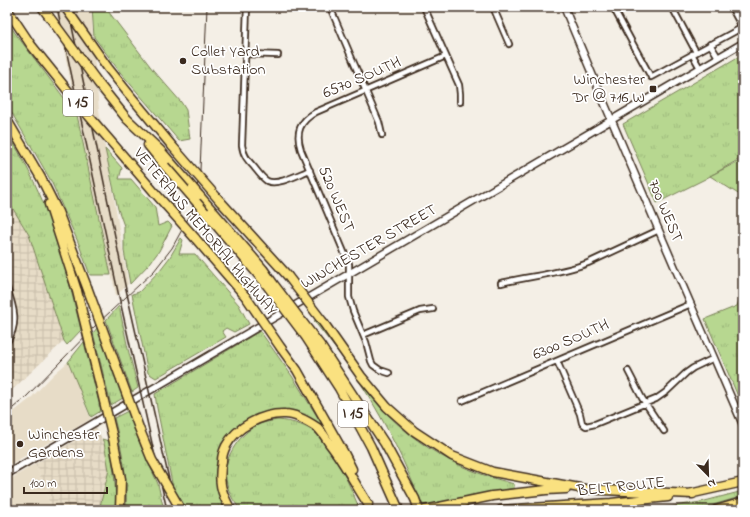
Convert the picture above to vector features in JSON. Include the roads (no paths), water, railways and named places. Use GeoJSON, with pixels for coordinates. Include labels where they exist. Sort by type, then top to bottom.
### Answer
{"type":"FeatureCollection","features":[{"type":"Feature","properties":{"kind":"highway","name":"VETERANS MEMORIAL HIGHWAY"},"geometry":{"type":"LineString","coordinates":[[42,7],[94,78],[165,166],[269,283],[308,334],[371,447],[399,510]]}},
{"type":"Feature","properties":{"kind":"highway"},"geometry":{"type":"LineString","coordinates":[[65,7],[108,68],[173,147],[287,275],[323,322],[361,376],[387,407],[414,430],[452,456],[493,472],[585,489]]}},
{"type":"Feature","properties":{"kind":"highway","name":"VETERANS MEMORIAL HIGHWAY"},"geometry":{"type":"LineString","coordinates":[[7,9],[31,45],[81,107],[246,298],[297,370],[345,455],[369,507]]}},
{"type":"Feature","properties":{"kind":"highway"},"geometry":{"type":"LineString","coordinates":[[127,119],[161,151],[188,182],[258,264],[269,283]]}},
{"type":"Feature","properties":{"kind":"highway"},"geometry":{"type":"LineString","coordinates":[[7,120],[41,178],[58,212],[152,460],[181,510]]}},
{"type":"Feature","properties":{"kind":"highway"},"geometry":{"type":"LineString","coordinates":[[41,178],[77,291],[113,438],[121,479],[120,510]]}},
{"type":"Feature","properties":{"kind":"highway"},"geometry":{"type":"LineString","coordinates":[[308,334],[320,345],[385,444],[415,499],[419,510]]}},
{"type":"Feature","properties":{"kind":"highway"},"geometry":{"type":"LineString","coordinates":[[232,510],[227,503],[222,490],[219,474],[226,446],[238,431],[253,421],[267,416],[285,414],[301,418],[319,429],[337,453],[369,507]]}},
{"type":"Feature","properties":{"kind":"highway","name":"BELT ROUTE"},"geometry":{"type":"LineString","coordinates":[[501,510],[611,503],[693,494],[743,482]]}},
{"type":"Feature","properties":{"kind":"highway"},"geometry":{"type":"LineString","coordinates":[[425,510],[492,496],[546,490],[585,489],[693,494]]}},
{"type":"Feature","properties":{"kind":"highway"},"geometry":{"type":"LineString","coordinates":[[716,510],[743,502]]}},
{"type":"Feature","properties":{"kind":"main road","name":"700 WEST"},"geometry":{"type":"LineString","coordinates":[[564,7],[611,120],[743,425]]}},
{"type":"Feature","properties":{"kind":"main road","name":"WINCHESTER STREET"},"geometry":{"type":"LineString","coordinates":[[7,474],[743,42]]}},
{"type":"Feature","properties":{"kind":"street"},"geometry":{"type":"LineString","coordinates":[[247,7],[242,145],[244,155],[262,177],[271,182],[279,182],[310,170]]}},
{"type":"Feature","properties":{"kind":"street"},"geometry":{"type":"LineString","coordinates":[[330,7],[379,122],[382,135]]}},
{"type":"Feature","properties":{"kind":"street"},"geometry":{"type":"LineString","coordinates":[[424,7],[460,89],[460,102]]}},
{"type":"Feature","properties":{"kind":"street"},"geometry":{"type":"LineString","coordinates":[[493,7],[509,44]]}},
{"type":"Feature","properties":{"kind":"street"},"geometry":{"type":"LineString","coordinates":[[613,7],[651,77],[743,27],[731,7]]}},
{"type":"Feature","properties":{"kind":"street"},"geometry":{"type":"LineString","coordinates":[[672,7],[700,68]]}},
{"type":"Feature","properties":{"kind":"street"},"geometry":{"type":"LineString","coordinates":[[710,44],[718,57]]}},
{"type":"Feature","properties":{"kind":"street"},"geometry":{"type":"LineString","coordinates":[[245,54],[278,55]]}},
{"type":"Feature","properties":{"kind":"street","name":"6570 SOUTH"},"geometry":{"type":"LineString","coordinates":[[298,134],[300,126],[308,116],[446,56]]}},
{"type":"Feature","properties":{"kind":"street","name":"520 WEST"},"geometry":{"type":"LineString","coordinates":[[298,134],[298,142],[349,264],[349,297],[353,312],[366,342],[371,361],[380,370],[389,373]]}},
{"type":"Feature","properties":{"kind":"street"},"geometry":{"type":"LineString","coordinates":[[501,283],[578,267],[659,230]]}},
{"type":"Feature","properties":{"kind":"street"},"geometry":{"type":"LineString","coordinates":[[7,288],[15,314],[14,326],[11,336],[7,342]]}},
{"type":"Feature","properties":{"kind":"street","name":"6300 SOUTH"},"geometry":{"type":"LineString","coordinates":[[462,401],[691,304]]}},
{"type":"Feature","properties":{"kind":"street"},"geometry":{"type":"LineString","coordinates":[[363,335],[420,311],[433,309]]}},
{"type":"Feature","properties":{"kind":"street"},"geometry":{"type":"LineString","coordinates":[[557,361],[580,414],[582,423],[586,426],[595,424],[656,399],[693,368],[714,358]]}},
{"type":"Feature","properties":{"kind":"street"},"geometry":{"type":"LineString","coordinates":[[628,371],[642,398],[664,431]]}},
{"type":"Feature","properties":{"kind":"tram line"},"geometry":{"type":"LineString","coordinates":[[7,413],[26,397],[97,324],[154,271],[172,248],[190,215],[195,200],[200,170],[207,7]]}},
{"type":"Feature","properties":{"kind":"railway"},"geometry":{"type":"LineString","coordinates":[[57,7],[118,292],[167,510]]}},
{"type":"Feature","properties":{"kind":"railway"},"geometry":{"type":"LineString","coordinates":[[68,7],[125,285],[176,510]]}},
{"type":"Feature","properties":{"kind":"place","name":"Collet Yard Substation"},"geometry":{"type":"Point","coordinates":[183,61]}},
{"type":"Feature","properties":{"kind":"place","name":"Winchester Dr @ 716 W"},"geometry":{"type":"Point","coordinates":[653,89]}},
{"type":"Feature","properties":{"kind":"place","name":"Winchester Gardens"},"geometry":{"type":"Point","coordinates":[20,444]}}]}
